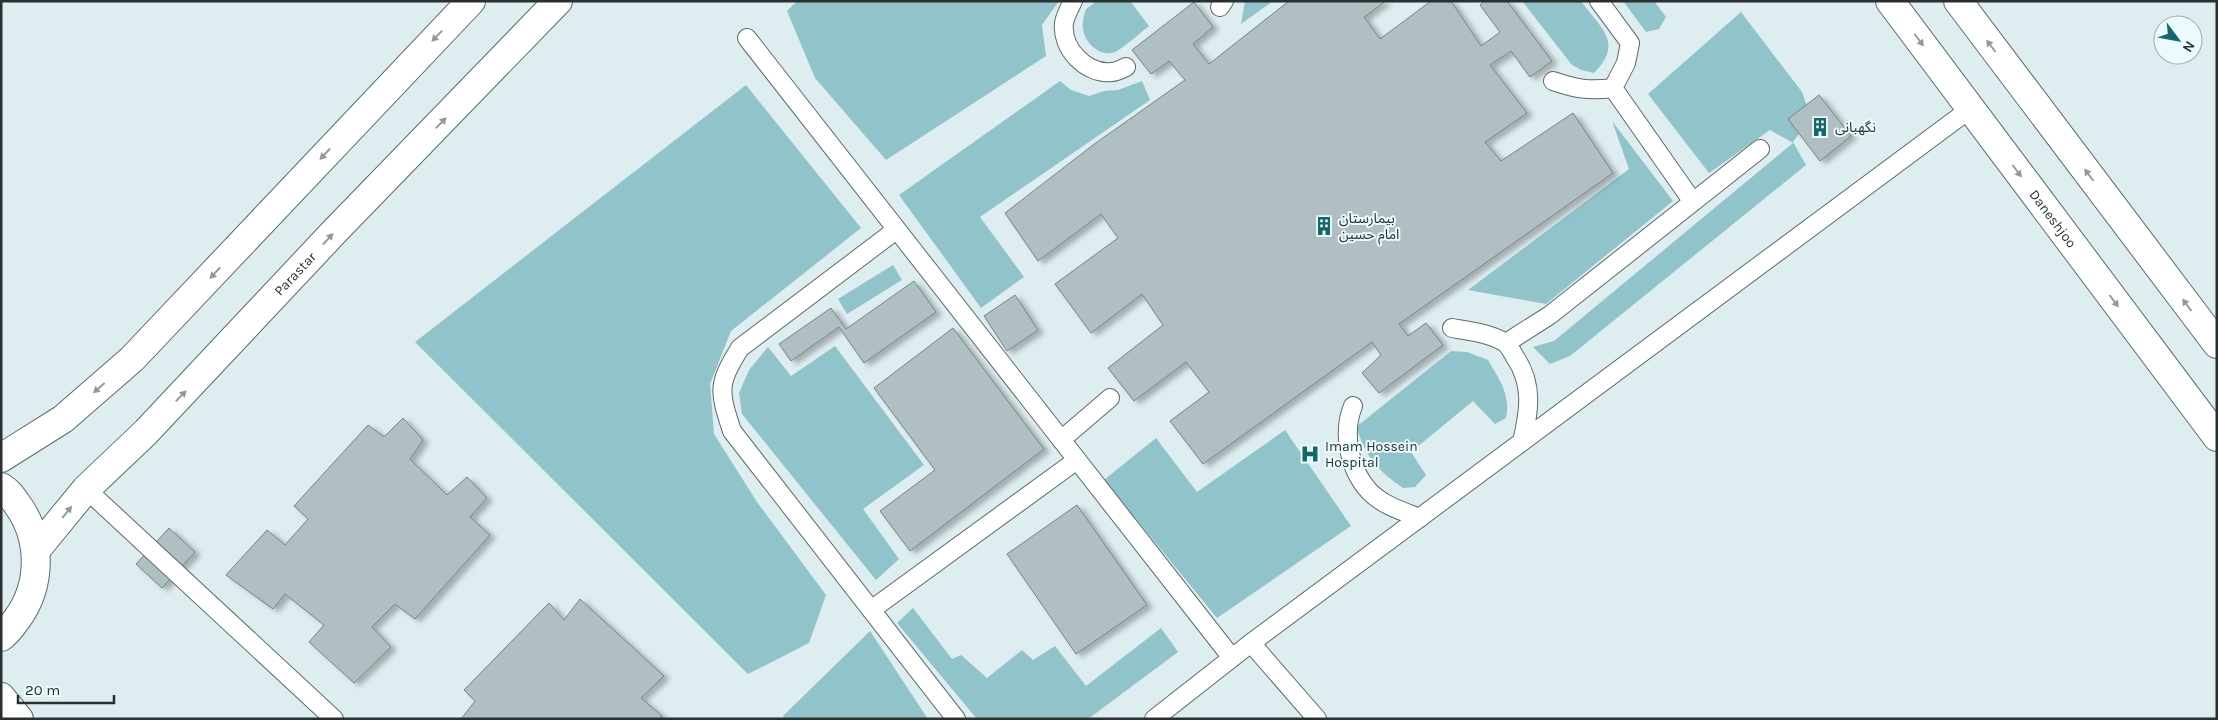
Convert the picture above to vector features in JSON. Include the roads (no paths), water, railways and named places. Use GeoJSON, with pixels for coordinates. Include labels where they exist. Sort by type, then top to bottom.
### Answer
{"type":"FeatureCollection","features":[{"type":"Feature","properties":{"kind":"main road"},"geometry":{"type":"LineString","coordinates":[[1,458],[63,419],[132,360],[471,1]]}},
{"type":"Feature","properties":{"kind":"main road","name":"Parastar"},"geometry":{"type":"LineString","coordinates":[[36,550],[86,489],[146,432],[334,232],[558,1]]}},
{"type":"Feature","properties":{"kind":"main road","name":"Daneshjoo"},"geometry":{"type":"LineString","coordinates":[[1890,1],[2217,438]]}},
{"type":"Feature","properties":{"kind":"main road"},"geometry":{"type":"LineString","coordinates":[[1958,1],[2215,338]]}},
{"type":"Feature","properties":{"kind":"main road"},"geometry":{"type":"LineString","coordinates":[[1,486],[7,490],[27,517],[36,550],[35,580],[24,609],[6,634],[1,637]]}},
{"type":"Feature","properties":{"kind":"main road"},"geometry":{"type":"LineString","coordinates":[[1,698],[19,719]]}},
{"type":"Feature","properties":{"kind":"lane"},"geometry":{"type":"LineString","coordinates":[[1073,1],[1064,23],[1066,41],[1076,58],[1093,69],[1112,72],[1126,67]]}},
{"type":"Feature","properties":{"kind":"lane"},"geometry":{"type":"LineString","coordinates":[[1598,1],[1630,43],[1626,63],[1614,88]]}},
{"type":"Feature","properties":{"kind":"lane"},"geometry":{"type":"LineString","coordinates":[[747,38],[1232,658]]}},
{"type":"Feature","properties":{"kind":"lane"},"geometry":{"type":"LineString","coordinates":[[1553,81],[1573,88],[1591,91],[1614,88]]}},
{"type":"Feature","properties":{"kind":"lane"},"geometry":{"type":"LineString","coordinates":[[1614,88],[1693,202]]}},
{"type":"Feature","properties":{"kind":"lane"},"geometry":{"type":"LineString","coordinates":[[1154,719],[1251,643],[1970,109]]}},
{"type":"Feature","properties":{"kind":"lane"},"geometry":{"type":"LineString","coordinates":[[1506,343],[1550,315],[1760,149]]}},
{"type":"Feature","properties":{"kind":"lane"},"geometry":{"type":"LineString","coordinates":[[896,230],[740,348],[725,372],[721,399],[732,432],[956,719]]}},
{"type":"Feature","properties":{"kind":"lane"},"geometry":{"type":"LineString","coordinates":[[1452,328],[1484,333],[1506,343],[1522,366],[1529,389],[1529,413],[1522,442]]}},
{"type":"Feature","properties":{"kind":"lane"},"geometry":{"type":"LineString","coordinates":[[1061,440],[1110,398]]}},
{"type":"Feature","properties":{"kind":"lane"},"geometry":{"type":"LineString","coordinates":[[1353,406],[1347,420],[1349,450],[1356,470],[1369,491],[1389,506],[1420,518]]}},
{"type":"Feature","properties":{"kind":"lane"},"geometry":{"type":"LineString","coordinates":[[871,610],[1077,460]]}},
{"type":"Feature","properties":{"kind":"lane"},"geometry":{"type":"LineString","coordinates":[[86,489],[334,719]]}},
{"type":"Feature","properties":{"kind":"lane"},"geometry":{"type":"LineString","coordinates":[[1251,643],[1318,719]]}},
{"type":"Feature","properties":{"kind":"place","name":"نگهبانی"},"geometry":{"type":"Point","coordinates":[1820,127]}},
{"type":"Feature","properties":{"kind":"place","name":"بیمارستان امام حسین"},"geometry":{"type":"Point","coordinates":[1324,226]}},
{"type":"Feature","properties":{"kind":"place","name":"Imam Hossein Hospital"},"geometry":{"type":"Point","coordinates":[1310,454]}}]}
